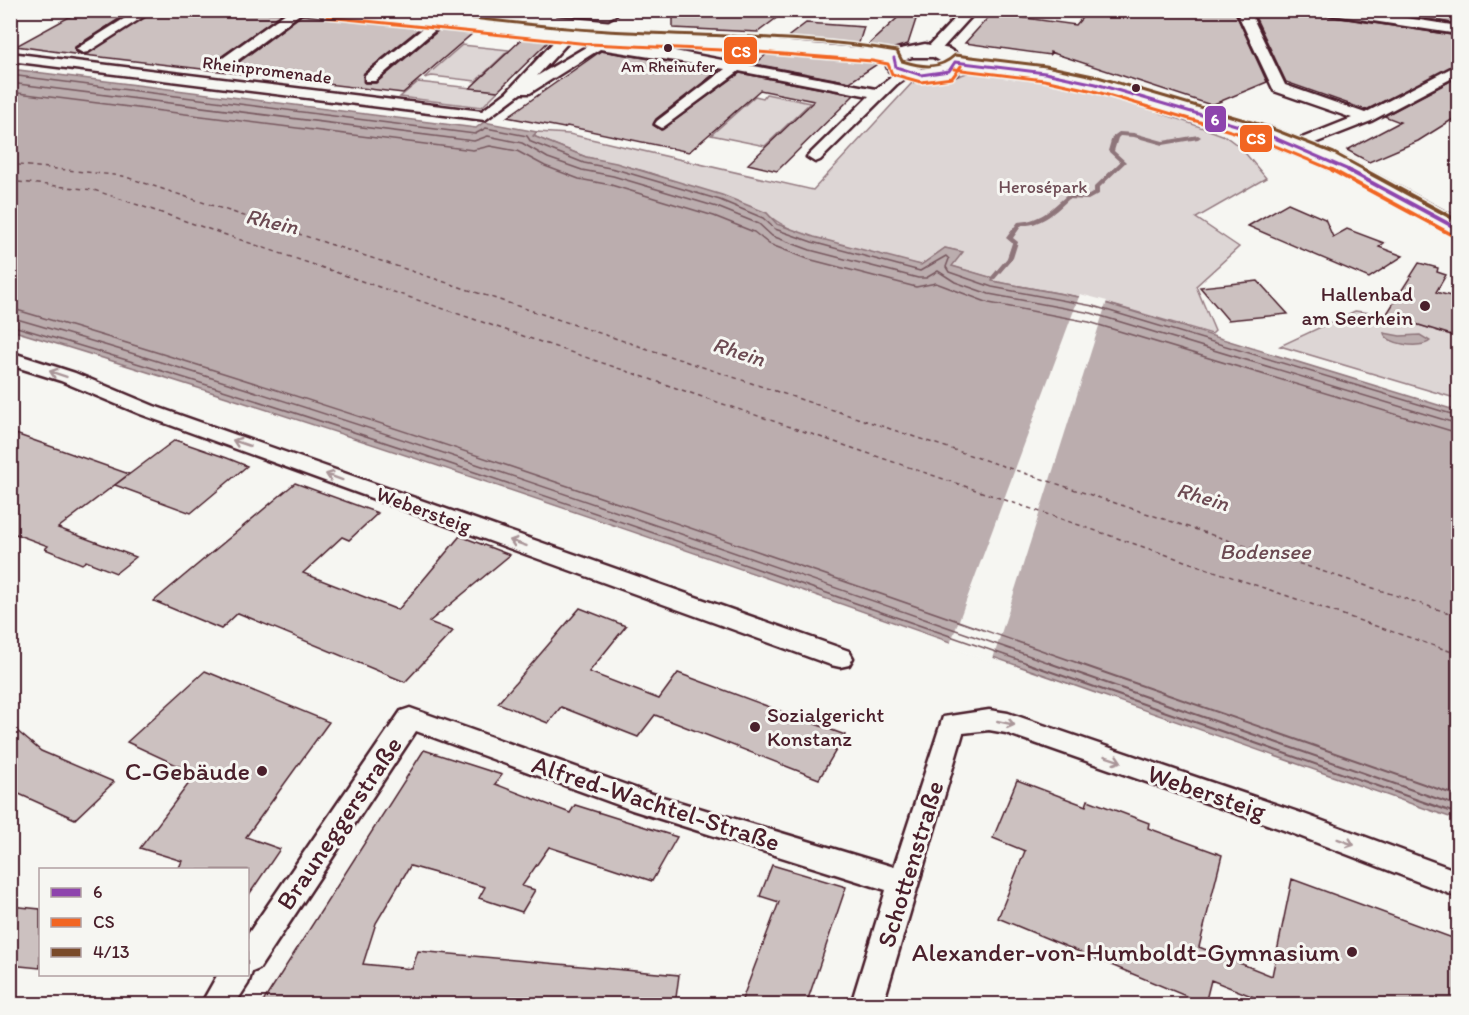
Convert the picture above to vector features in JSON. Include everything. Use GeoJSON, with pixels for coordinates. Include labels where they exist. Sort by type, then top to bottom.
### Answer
{"type":"FeatureCollection","features":[{"type":"Feature","properties":{"kind":"main road"},"geometry":{"type":"LineString","coordinates":[[328,10],[568,35],[604,41],[778,46],[903,60],[932,51],[949,57],[955,62],[1045,73],[1096,84],[1297,145],[1458,229]]}},
{"type":"Feature","properties":{"kind":"main road"},"geometry":{"type":"LineString","coordinates":[[396,10],[584,29],[754,37],[903,60],[937,74],[949,71],[955,62]]}},
{"type":"Feature","properties":{"kind":"street"},"geometry":{"type":"LineString","coordinates":[[83,49],[148,10]]}},
{"type":"Feature","properties":{"kind":"street"},"geometry":{"type":"LineString","coordinates":[[225,63],[299,10]]}},
{"type":"Feature","properties":{"kind":"street"},"geometry":{"type":"LineString","coordinates":[[557,10],[608,15],[618,10]]}},
{"type":"Feature","properties":{"kind":"street"},"geometry":{"type":"LineString","coordinates":[[932,51],[971,10]]}},
{"type":"Feature","properties":{"kind":"street"},"geometry":{"type":"LineString","coordinates":[[1242,10],[1280,88],[1366,118]]}},
{"type":"Feature","properties":{"kind":"street"},"geometry":{"type":"LineString","coordinates":[[1327,10],[1458,30]]}},
{"type":"Feature","properties":{"kind":"street"},"geometry":{"type":"LineString","coordinates":[[369,78],[436,22]]}},
{"type":"Feature","properties":{"kind":"street"},"geometry":{"type":"LineString","coordinates":[[512,95],[568,35]]}},
{"type":"Feature","properties":{"kind":"street"},"geometry":{"type":"LineString","coordinates":[[512,95],[533,87],[604,41],[880,94]]}},
{"type":"Feature","properties":{"kind":"street"},"geometry":{"type":"LineString","coordinates":[[549,56],[577,59]]}},
{"type":"Feature","properties":{"kind":"street","name":"Rheinpromenade"},"geometry":{"type":"LineString","coordinates":[[10,57],[485,116],[512,95]]}},
{"type":"Feature","properties":{"kind":"street"},"geometry":{"type":"LineString","coordinates":[[816,157],[892,81],[903,60]]}},
{"type":"Feature","properties":{"kind":"street"},"geometry":{"type":"LineString","coordinates":[[662,124],[736,67]]}},
{"type":"Feature","properties":{"kind":"street"},"geometry":{"type":"LineString","coordinates":[[1297,145],[1366,118],[1458,70]]}},
{"type":"Feature","properties":{"kind":"street","name":"Webersteig"},"geometry":{"type":"LineString","coordinates":[[10,358],[68,377],[147,410],[840,658]]}},
{"type":"Feature","properties":{"kind":"street","name":"Alfred-Wachtel-Straße"},"geometry":{"type":"LineString","coordinates":[[410,718],[642,802],[904,883]]}},
{"type":"Feature","properties":{"kind":"street","name":"Brauneggerstraße"},"geometry":{"type":"LineString","coordinates":[[249,958],[410,718]]}},
{"type":"Feature","properties":{"kind":"street","name":"Webersteig"},"geometry":{"type":"LineString","coordinates":[[952,724],[989,720],[1016,725],[1291,821],[1458,884]]}},
{"type":"Feature","properties":{"kind":"street","name":"Schottenstraße"},"geometry":{"type":"LineString","coordinates":[[867,1005],[952,724]]}},
{"type":"Feature","properties":{"kind":"street"},"geometry":{"type":"LineString","coordinates":[[217,1005],[236,976]]}},
{"type":"Feature","properties":{"kind":"green space"},"geometry":{"type":"Polygon","coordinates":[[[462,45],[509,50],[476,81],[432,76],[424,78],[462,45]]]}},
{"type":"Feature","properties":{"kind":"green space","name":"Herosépark"},"geometry":{"type":"Polygon","coordinates":[[[967,73],[1033,80],[1099,94],[1225,136],[1241,148],[1266,178],[1196,218],[1239,247],[1196,286],[1215,331],[1212,334],[1095,300],[992,281],[992,278],[951,266],[962,252],[945,248],[921,265],[839,246],[797,232],[766,213],[644,171],[586,157],[533,136],[537,132],[569,134],[813,190],[912,83],[947,80],[967,73]]]}},
{"type":"Feature","properties":{"kind":"green space"},"geometry":{"type":"Polygon","coordinates":[[[418,82],[498,91],[482,107],[400,97],[418,82]]]}},
{"type":"Feature","properties":{"kind":"green space"},"geometry":{"type":"Polygon","coordinates":[[[766,94],[810,103],[765,146],[711,135],[755,96],[763,98],[766,94]]]}},
{"type":"Feature","properties":{"kind":"green space"},"geometry":{"type":"Polygon","coordinates":[[[1355,311],[1386,315],[1458,337],[1458,399],[1280,346],[1355,311]]]}},
{"type":"Feature","properties":{"kind":"water","name":"Bodensee"},"geometry":{"type":"Polygon","coordinates":[[[11,69],[476,128],[484,122],[537,132],[533,136],[586,157],[616,163],[722,195],[767,213],[777,224],[814,237],[921,265],[945,248],[963,252],[952,266],[993,278],[992,281],[1095,300],[1458,411],[1458,820],[556,506],[193,386],[11,330],[11,69]]]}},
{"type":"Feature","properties":{"kind":"water","name":"Hallenbad am Seerhein"},"geometry":{"type":"Polygon","coordinates":[[[1384,333],[1400,336],[1420,335],[1430,341],[1419,345],[1398,343],[1386,337],[1384,333]]]}},
{"type":"Feature","properties":{"kind":"pier"},"geometry":{"type":"Polygon","coordinates":[[[1080,294],[1107,301],[992,662],[949,647],[1080,294]]]}},
{"type":"Feature","properties":{"kind":"building"},"geometry":{"type":"Polygon","coordinates":[[[82,10],[133,10],[75,47],[75,51],[81,55],[16,46],[82,10]]]}},
{"type":"Feature","properties":{"kind":"building"},"geometry":{"type":"Polygon","coordinates":[[[156,10],[283,13],[219,58],[220,68],[231,68],[302,15],[420,28],[364,73],[365,83],[376,83],[439,30],[473,33],[403,93],[84,55],[156,10]]]}},
{"type":"Feature","properties":{"kind":"building"},"geometry":{"type":"Polygon","coordinates":[[[673,10],[787,10],[758,32],[673,28],[673,10]]]}},
{"type":"Feature","properties":{"kind":"building"},"geometry":{"type":"Polygon","coordinates":[[[906,10],[919,10],[908,44],[891,49],[866,47],[906,10]]]}},
{"type":"Feature","properties":{"kind":"building"},"geometry":{"type":"Polygon","coordinates":[[[995,10],[1027,16],[1025,18],[1076,25],[1086,13],[1092,10],[1234,10],[1267,82],[1214,104],[1208,104],[1050,52],[1050,55],[965,43],[995,10]]]}},
{"type":"Feature","properties":{"kind":"building"},"geometry":{"type":"Polygon","coordinates":[[[1252,10],[1319,10],[1327,16],[1458,36],[1458,64],[1366,110],[1286,82],[1252,10]]]}},
{"type":"Feature","properties":{"kind":"building"},"geometry":{"type":"Polygon","coordinates":[[[1373,10],[1420,10],[1455,15],[1458,16],[1458,24],[1373,10]]]}},
{"type":"Feature","properties":{"kind":"building"},"geometry":{"type":"Polygon","coordinates":[[[806,23],[864,27],[858,46],[785,39],[806,23]]]}},
{"type":"Feature","properties":{"kind":"building"},"geometry":{"type":"Polygon","coordinates":[[[523,38],[549,41],[498,91],[470,88],[523,38]]]}},
{"type":"Feature","properties":{"kind":"building"},"geometry":{"type":"Polygon","coordinates":[[[601,51],[719,70],[656,119],[653,125],[661,130],[740,73],[854,95],[777,171],[748,164],[814,101],[760,90],[689,152],[567,126],[564,128],[507,117],[601,51]]]}},
{"type":"Feature","properties":{"kind":"building"},"geometry":{"type":"Polygon","coordinates":[[[767,54],[879,63],[850,82],[755,64],[767,54]]]}},
{"type":"Feature","properties":{"kind":"building"},"geometry":{"type":"Polygon","coordinates":[[[1458,77],[1458,116],[1418,141],[1369,162],[1347,150],[1400,122],[1384,116],[1458,77]]]}},
{"type":"Feature","properties":{"kind":"building"},"geometry":{"type":"Polygon","coordinates":[[[1288,203],[1325,219],[1333,237],[1347,229],[1384,243],[1379,247],[1403,256],[1369,278],[1248,226],[1288,203]]]}},
{"type":"Feature","properties":{"kind":"building","name":"Hallenbad am Seerhein"},"geometry":{"type":"Polygon","coordinates":[[[1419,263],[1438,268],[1437,272],[1446,275],[1436,292],[1458,298],[1458,337],[1386,315],[1419,263]]]}},
{"type":"Feature","properties":{"kind":"building"},"geometry":{"type":"Polygon","coordinates":[[[1258,281],[1288,314],[1228,320],[1200,287],[1258,281]]]}},
{"type":"Feature","properties":{"kind":"building"},"geometry":{"type":"Polygon","coordinates":[[[10,432],[129,474],[58,528],[136,557],[116,573],[86,561],[82,564],[45,549],[48,546],[10,532],[10,432]]]}},
{"type":"Feature","properties":{"kind":"building"},"geometry":{"type":"Polygon","coordinates":[[[175,440],[247,466],[191,513],[115,485],[175,440]]]}},
{"type":"Feature","properties":{"kind":"building"},"geometry":{"type":"Polygon","coordinates":[[[295,483],[378,513],[349,540],[342,537],[303,573],[398,610],[460,536],[510,555],[429,622],[453,631],[405,682],[238,613],[221,629],[154,601],[295,483]]]}},
{"type":"Feature","properties":{"kind":"building"},"geometry":{"type":"Polygon","coordinates":[[[580,608],[626,626],[589,672],[659,699],[678,673],[845,735],[819,779],[655,715],[638,737],[561,707],[548,723],[498,703],[580,608]]]}},
{"type":"Feature","properties":{"kind":"building","name":"C-Gebäude"},"geometry":{"type":"Polygon","coordinates":[[[205,671],[329,722],[246,837],[280,849],[249,895],[249,868],[179,868],[182,861],[140,848],[196,774],[127,742],[205,671]]]}},
{"type":"Feature","properties":{"kind":"building"},"geometry":{"type":"Polygon","coordinates":[[[10,725],[41,751],[114,782],[75,819],[10,790],[10,725]]]}},
{"type":"Feature","properties":{"kind":"building"},"geometry":{"type":"Polygon","coordinates":[[[424,750],[502,775],[495,784],[570,813],[575,805],[677,837],[652,881],[549,847],[522,886],[535,890],[522,912],[479,898],[485,887],[410,866],[376,923],[363,964],[412,969],[418,951],[679,975],[675,1005],[423,1005],[395,1002],[394,1005],[261,1005],[424,750]]]}},
{"type":"Feature","properties":{"kind":"building"},"geometry":{"type":"Polygon","coordinates":[[[1017,780],[1086,806],[1088,800],[1149,823],[1148,828],[1222,855],[1199,947],[1272,976],[1292,879],[1458,940],[1458,1005],[1274,1005],[1211,980],[1205,1004],[998,918],[1025,851],[993,838],[1017,780]]]}},
{"type":"Feature","properties":{"kind":"building"},"geometry":{"type":"Polygon","coordinates":[[[772,865],[846,887],[806,1005],[740,1005],[779,902],[760,896],[772,865]]]}},
{"type":"Feature","properties":{"kind":"building"},"geometry":{"type":"Polygon","coordinates":[[[10,906],[39,909],[39,968],[10,965],[10,906]]]}},
{"type":"Feature","properties":{"kind":"waterway"},"geometry":{"type":"LineString","coordinates":[[993,278],[1010,258],[1015,242],[1009,238],[1020,223],[1040,219],[1068,197],[1088,198],[1097,193],[1096,188],[1123,162],[1111,151],[1115,137],[1119,134],[1134,135],[1163,143],[1198,137]]}},
{"type":"Feature","properties":{"kind":"ferry route"},"geometry":{"type":"LineString","coordinates":[[10,164],[123,176],[1458,616]]}},
{"type":"Feature","properties":{"kind":"ferry route"},"geometry":{"type":"LineString","coordinates":[[10,181],[94,190],[1458,654]]}},
{"type":"Feature","properties":{"kind":"transit line","name":"4/13"},"geometry":{"type":"LineString","coordinates":[[406,10],[591,30],[745,37],[874,47],[897,51],[902,61],[922,67],[945,64],[955,55],[1046,66],[1098,77],[1265,126],[1334,153],[1458,221]]}},
{"type":"Feature","properties":{"kind":"transit line","name":"CS"},"geometry":{"type":"LineString","coordinates":[[327,17],[589,44],[744,51],[872,61],[888,64],[892,74],[921,82],[952,78],[961,66]]}},
{"type":"Feature","properties":{"kind":"transit line","name":"6"},"geometry":{"type":"LineString","coordinates":[[894,58],[896,67],[921,75],[949,71],[955,62]]}},
{"type":"Feature","properties":{"kind":"transit line","name":"6"},"geometry":{"type":"LineString","coordinates":[[955,62],[1045,73],[1096,84],[1263,133],[1330,160],[1458,229]]}},
{"type":"Feature","properties":{"kind":"transit line","name":"CS"},"geometry":{"type":"LineString","coordinates":[[954,69],[1044,80],[1094,91],[1261,140],[1327,167],[1454,236]]}},
{"type":"Feature","properties":{"kind":"place","name":"Am Rheinufer"},"geometry":{"type":"Point","coordinates":[668,48]}},
{"type":"Feature","properties":{"kind":"place","name":"Hallenbad am Seerhein"},"geometry":{"type":"Point","coordinates":[1425,306]}},
{"type":"Feature","properties":{"kind":"place","name":"Sozialgericht Konstanz"},"geometry":{"type":"Point","coordinates":[755,727]}},
{"type":"Feature","properties":{"kind":"place","name":"C-Gebäude"},"geometry":{"type":"Point","coordinates":[262,771]}},
{"type":"Feature","properties":{"kind":"place","name":"Alexander-von-Humboldt-Gymnasium"},"geometry":{"type":"Point","coordinates":[1352,952]}},
{"type":"Feature","properties":{"kind":"water label","name":"Rhein"},"geometry":{"type":"Point","coordinates":[272,221]}},
{"type":"Feature","properties":{"kind":"water label","name":"Rhein"},"geometry":{"type":"Point","coordinates":[739,351]}},
{"type":"Feature","properties":{"kind":"water label","name":"Rhein"},"geometry":{"type":"Point","coordinates":[1203,496]}}]}
